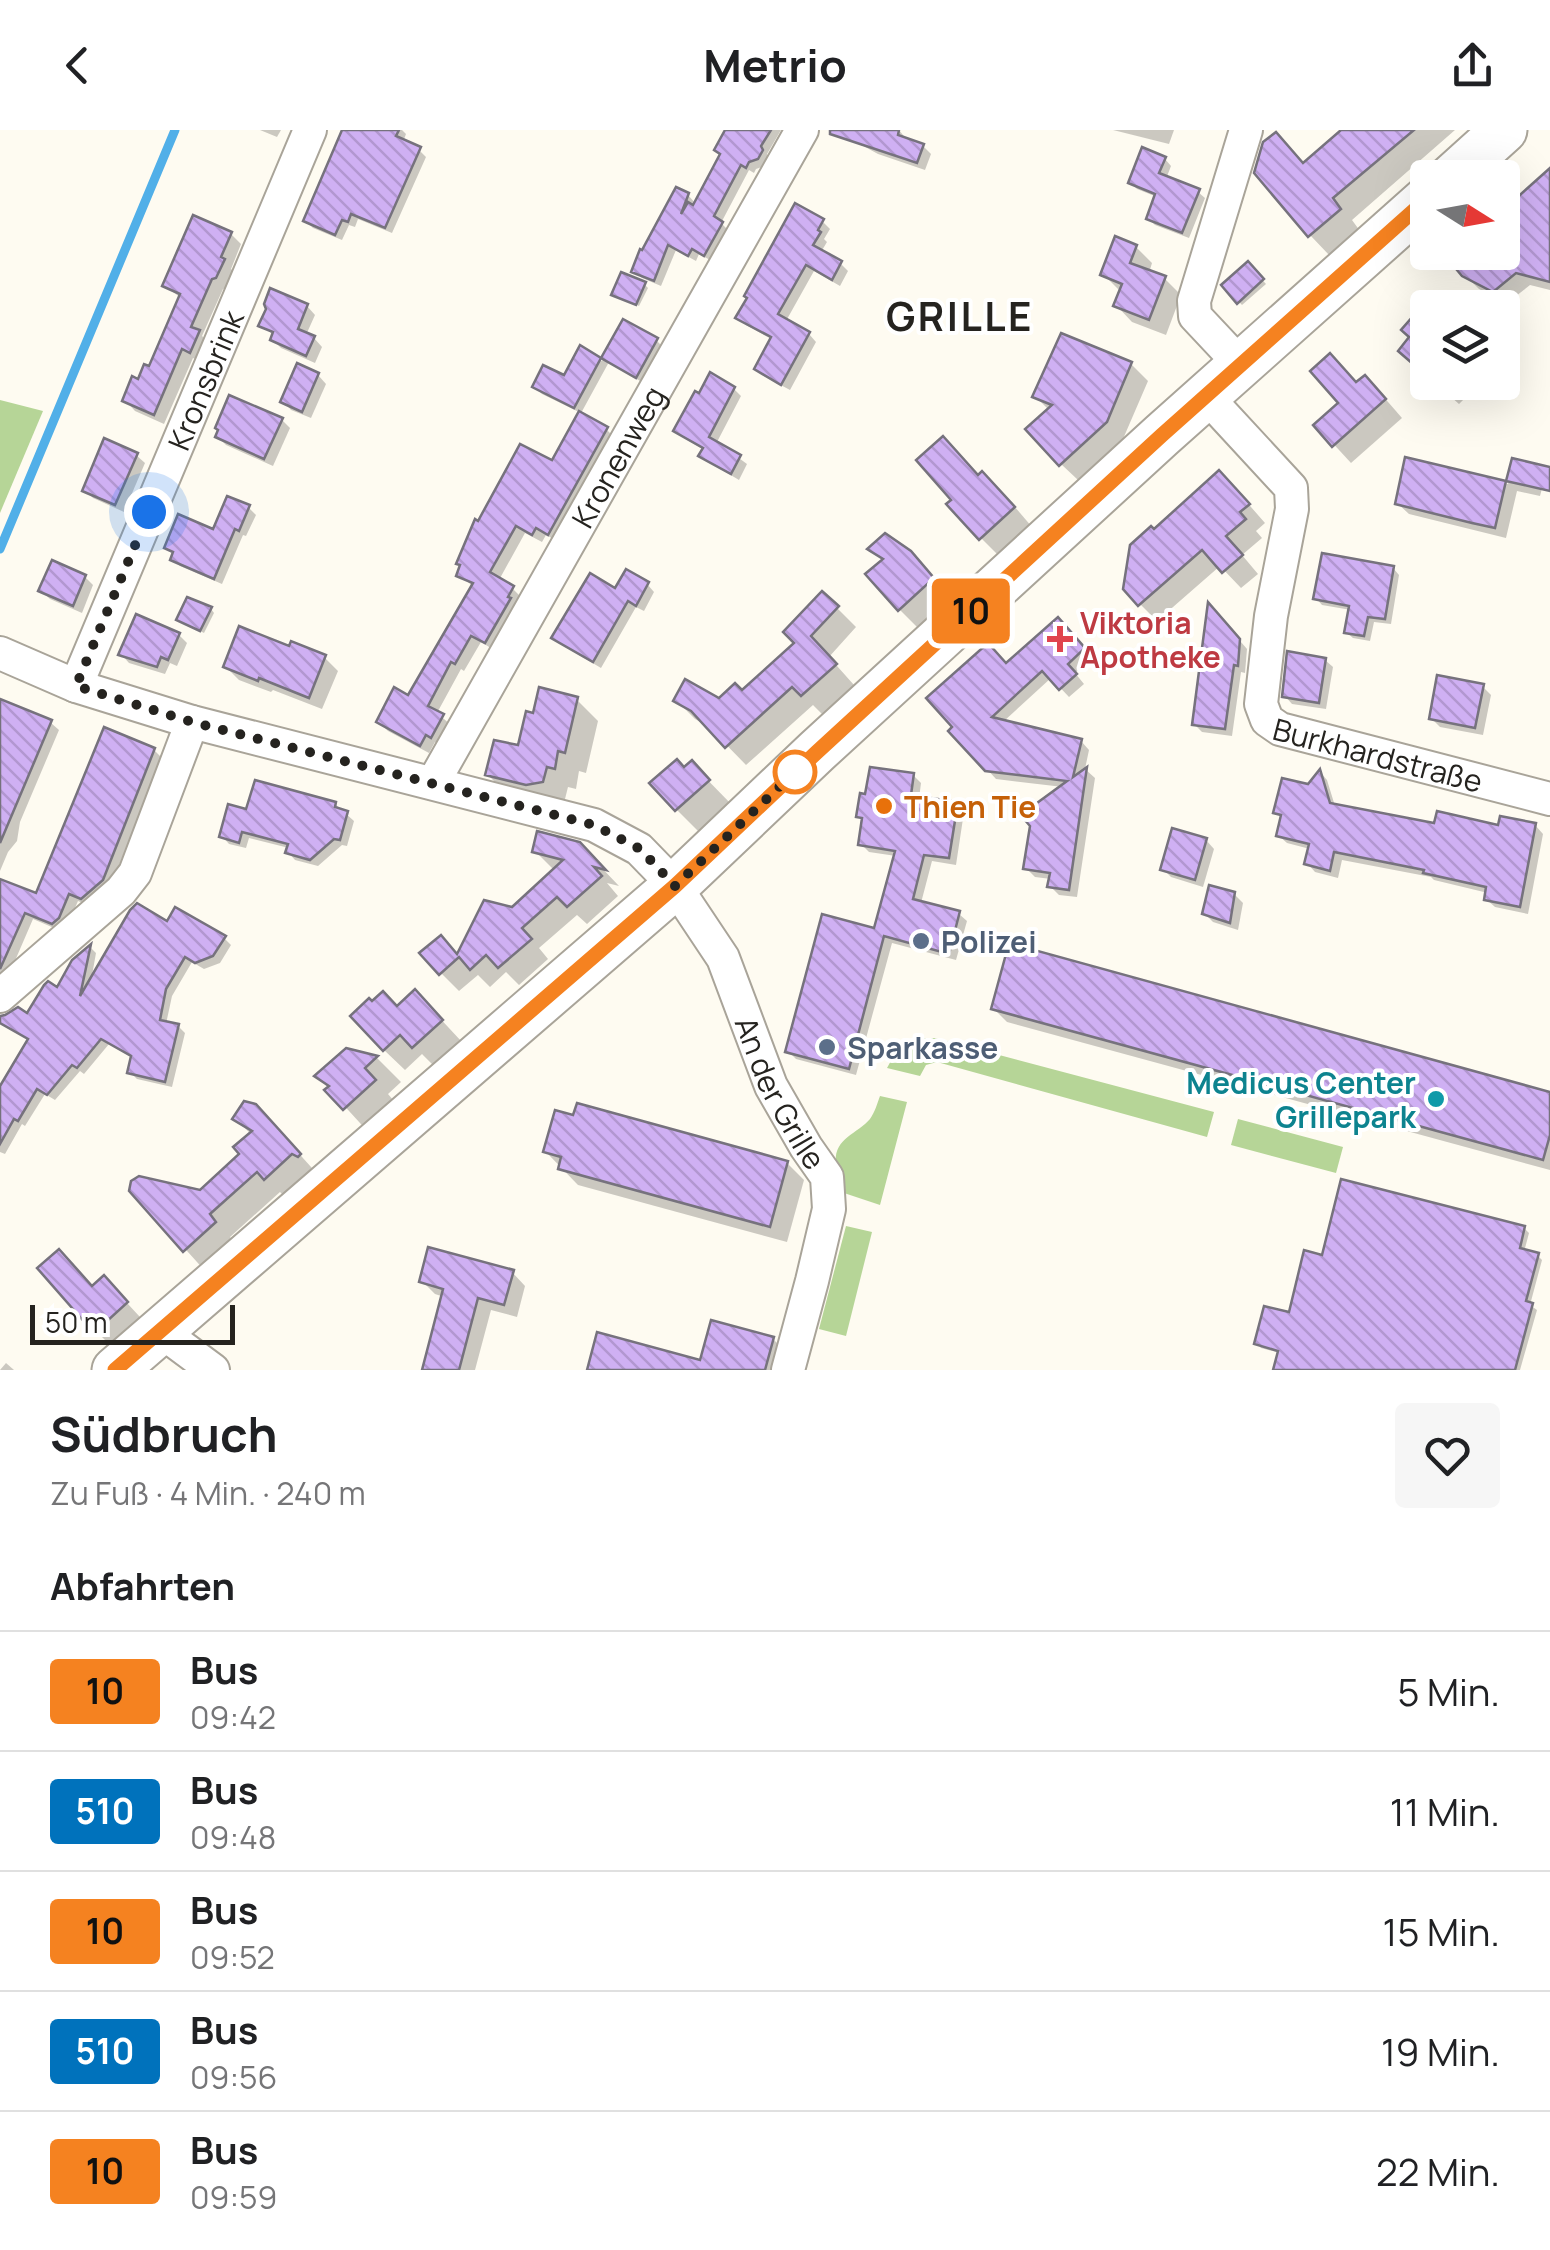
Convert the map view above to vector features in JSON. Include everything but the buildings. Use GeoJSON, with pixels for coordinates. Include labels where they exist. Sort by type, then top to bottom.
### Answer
{"type":"FeatureCollection","features":[{"type":"Feature","properties":{"kind":"main road"},"geometry":{"type":"LineString","coordinates":[[1470,160],[1504,130]]}},
{"type":"Feature","properties":{"kind":"main road"},"geometry":{"type":"LineString","coordinates":[[114,1370],[675,886],[1162,435],[1410,214]]}},
{"type":"Feature","properties":{"kind":"street","name":"Kronsbrink"},"geometry":{"type":"LineString","coordinates":[[76,686],[310,130]]}},
{"type":"Feature","properties":{"kind":"street","name":"Kronenweg"},"geometry":{"type":"LineString","coordinates":[[432,783],[802,130]]}},
{"type":"Feature","properties":{"kind":"street"},"geometry":{"type":"LineString","coordinates":[[1241,365],[1195,316],[1194,301],[1246,130]]}},
{"type":"Feature","properties":{"kind":"street","name":"Burkhardstraße"},"geometry":{"type":"LineString","coordinates":[[1206,396],[1291,488],[1292,509],[1265,668],[1262,704],[1266,720],[1280,729],[1550,799]]}},
{"type":"Feature","properties":{"kind":"street","name":"An der Grille"},"geometry":{"type":"LineString","coordinates":[[0,653],[76,686],[192,722],[594,825],[640,849],[675,886],[723,958],[772,1086],[827,1177],[829,1208],[788,1370]]}},
{"type":"Feature","properties":{"kind":"street"},"geometry":{"type":"LineString","coordinates":[[0,996],[121,891],[135,874],[192,722]]}},
{"type":"Feature","properties":{"kind":"street"},"geometry":{"type":"LineString","coordinates":[[159,1330],[214,1370]]}},
{"type":"Feature","properties":{"kind":"green space"},"geometry":{"type":"Polygon","coordinates":[[[0,400],[43,411],[0,513],[0,400]]]}},
{"type":"Feature","properties":{"kind":"green space"},"geometry":{"type":"Polygon","coordinates":[[[920,1038],[935,1038],[1214,1112],[1207,1137],[937,1062],[926,1065],[920,1076],[887,1068],[893,1057],[920,1038]]]}},
{"type":"Feature","properties":{"kind":"green space"},"geometry":{"type":"Polygon","coordinates":[[[880,1096],[907,1102],[880,1205],[844,1193],[836,1153],[870,1119],[880,1096]]]}},
{"type":"Feature","properties":{"kind":"green space"},"geometry":{"type":"Polygon","coordinates":[[[1238,1119],[1343,1147],[1336,1173],[1231,1145],[1238,1119]]]}},
{"type":"Feature","properties":{"kind":"green space"},"geometry":{"type":"Polygon","coordinates":[[[846,1226],[872,1232],[846,1336],[819,1329],[846,1226]]]}},
{"type":"Feature","properties":{"kind":"waterway"},"geometry":{"type":"LineString","coordinates":[[0,549],[175,130]]}},
{"type":"Feature","properties":{"kind":"bus line","name":"10"},"geometry":{"type":"LineString","coordinates":[[115,1370],[675,886],[1162,435],[1410,214]]}},
{"type":"Feature","properties":{"kind":"place","name":"Viktoria Apotheke"},"geometry":{"type":"Point","coordinates":[1060,639]}},
{"type":"Feature","properties":{"kind":"place","name":"Thien Tie"},"geometry":{"type":"Point","coordinates":[884,806]}},
{"type":"Feature","properties":{"kind":"place","name":"Polizei"},"geometry":{"type":"Point","coordinates":[921,941]}},
{"type":"Feature","properties":{"kind":"place","name":"Sparkasse"},"geometry":{"type":"Point","coordinates":[827,1047]}},
{"type":"Feature","properties":{"kind":"place","name":"Medicus Center Grillepark"},"geometry":{"type":"Point","coordinates":[1436,1099]}},
{"type":"Feature","properties":{"kind":"district","name":"GRILLE"},"geometry":{"type":"Point","coordinates":[960,315]}},
{"type":"Feature","properties":{"kind":"route"},"geometry":{"type":"LineString","coordinates":[[149,512],[76,686],[192,722],[594,825],[640,849],[675,886],[795,772]]}}]}
